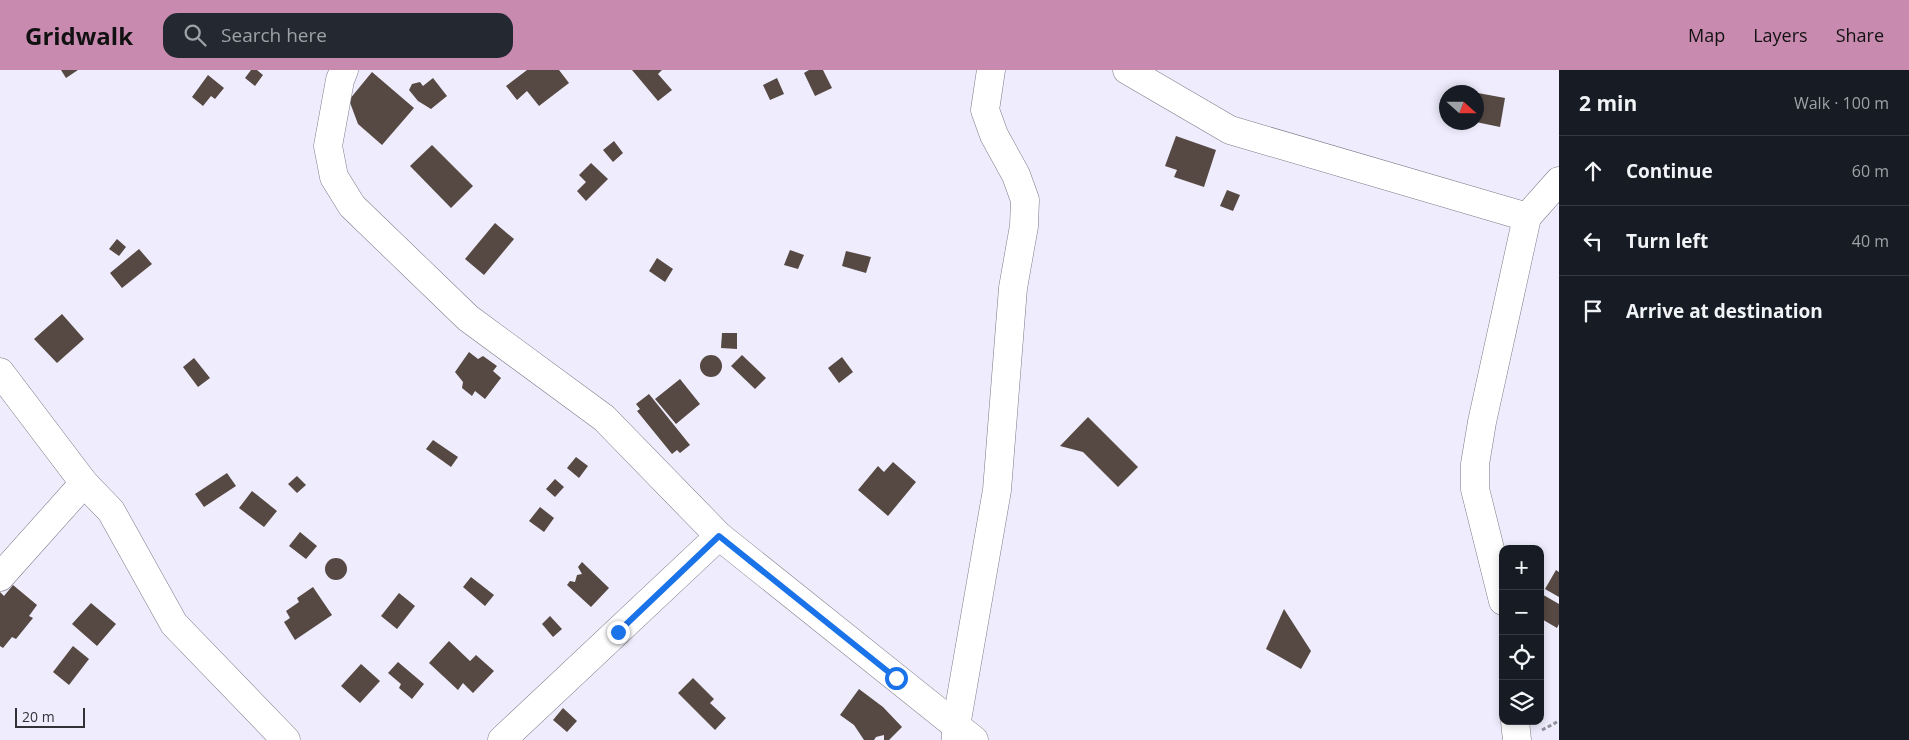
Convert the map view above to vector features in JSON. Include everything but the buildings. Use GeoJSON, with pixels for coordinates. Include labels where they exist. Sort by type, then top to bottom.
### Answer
{"type":"FeatureCollection","features":[{"type":"Feature","properties":{"kind":"street"},"geometry":{"type":"LineString","coordinates":[[344,70],[340,80],[328,146],[334,177],[352,206],[468,318],[604,418],[719,536],[962,735]]}},
{"type":"Feature","properties":{"kind":"street"},"geometry":{"type":"LineString","coordinates":[[962,735],[997,490],[1013,288],[1024,226],[1025,200],[1016,175],[994,134],[985,110],[991,70]]}},
{"type":"Feature","properties":{"kind":"street"},"geometry":{"type":"LineString","coordinates":[[1127,70],[1230,130],[1527,217]]}},
{"type":"Feature","properties":{"kind":"street"},"geometry":{"type":"LineString","coordinates":[[1500,590],[1475,489],[1475,464],[1527,217],[1559,181]]}},
{"type":"Feature","properties":{"kind":"street"},"geometry":{"type":"LineString","coordinates":[[0,372],[84,483],[111,511],[174,624],[286,740]]}},
{"type":"Feature","properties":{"kind":"street"},"geometry":{"type":"LineString","coordinates":[[0,576],[84,483]]}},
{"type":"Feature","properties":{"kind":"street"},"geometry":{"type":"LineString","coordinates":[[502,740],[719,536]]}},
{"type":"Feature","properties":{"kind":"street"},"geometry":{"type":"LineString","coordinates":[[1515,725],[1516,740]]}},
{"type":"Feature","properties":{"kind":"route"},"geometry":{"type":"LineString","coordinates":[[618,632],[719,536],[896,678]]}}]}
